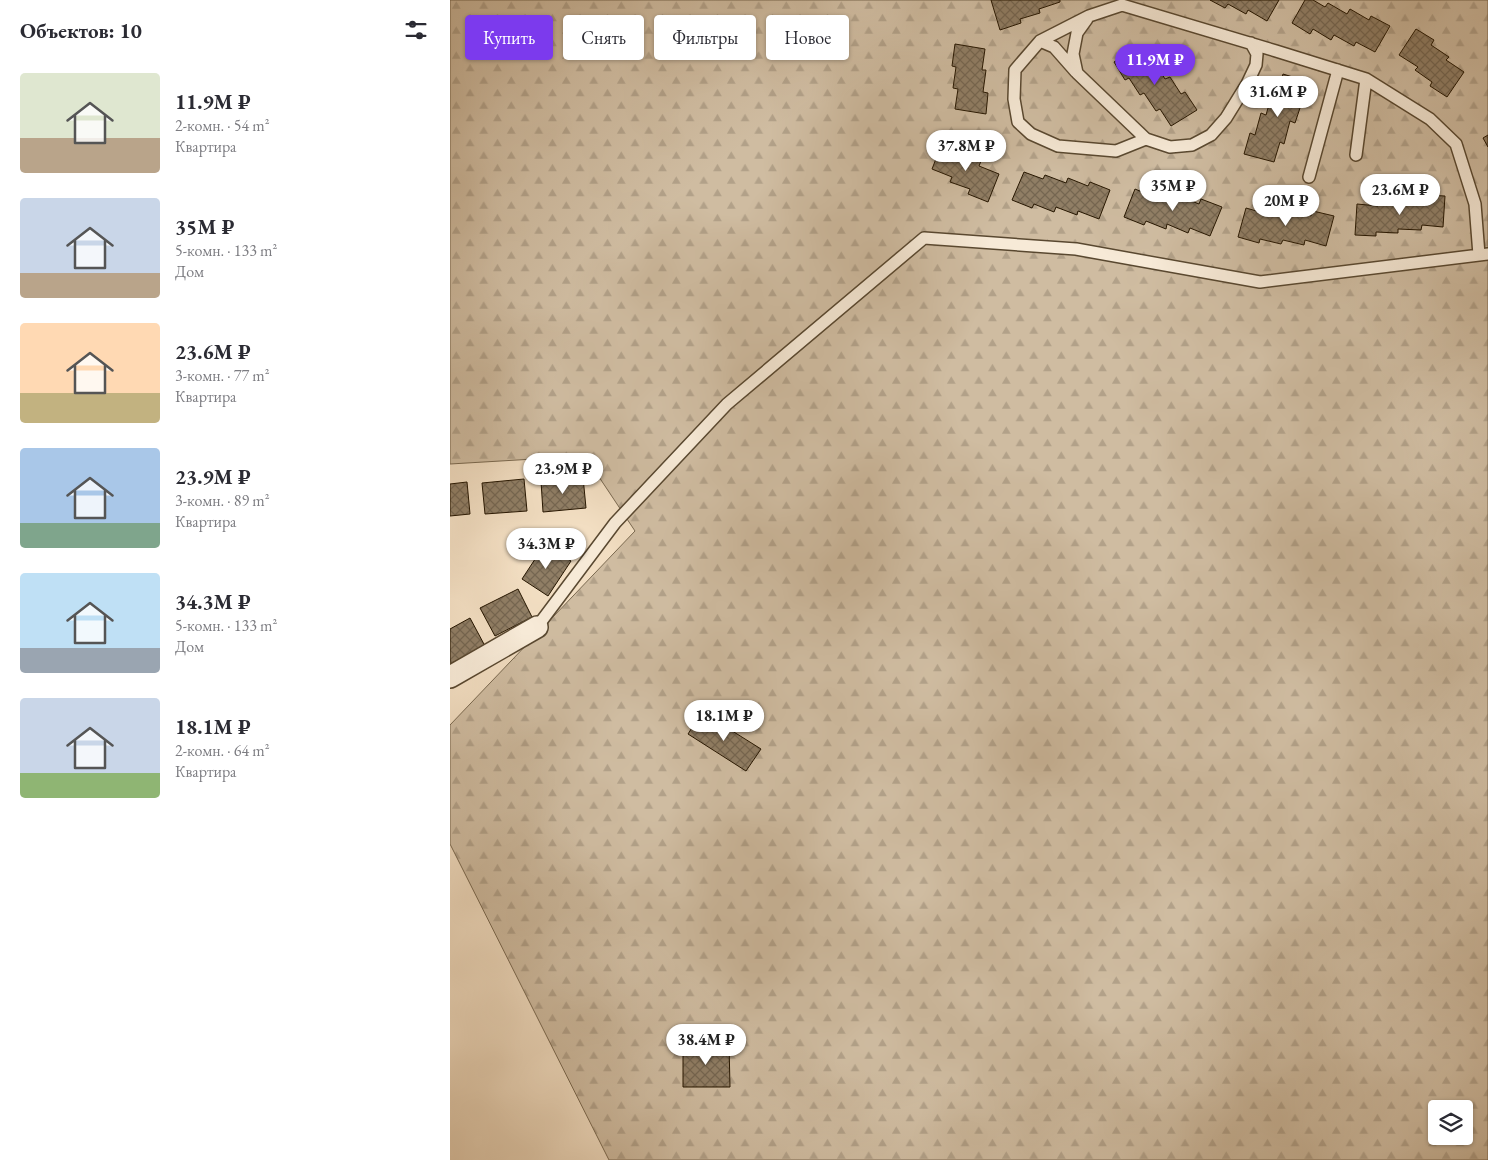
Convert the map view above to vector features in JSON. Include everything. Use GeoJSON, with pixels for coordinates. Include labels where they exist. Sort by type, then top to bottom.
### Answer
{"type":"FeatureCollection","features":[{"type":"Feature","properties":{"kind":"street"},"geometry":{"type":"LineString","coordinates":[[450,677],[537,627]]}},
{"type":"Feature","properties":{"kind":"lane"},"geometry":{"type":"LineString","coordinates":[[537,627],[615,523],[728,404],[924,238],[1076,249],[1260,282],[1483,254],[1475,204],[1456,144],[1430,119],[1366,79],[1122,5],[1089,16],[1040,41],[1016,70],[1014,99],[1018,122],[1031,134],[1058,146],[1116,151],[1146,139]]}},
{"type":"Feature","properties":{"kind":"lane"},"geometry":{"type":"LineString","coordinates":[[1077,73],[1073,54],[1077,33],[1089,16]]}},
{"type":"Feature","properties":{"kind":"lane"},"geometry":{"type":"LineString","coordinates":[[1040,41],[1054,48],[1077,73],[1146,139],[1170,147],[1192,145],[1211,135],[1226,118],[1256,65],[1256,54],[1251,43]]}},
{"type":"Feature","properties":{"kind":"lane"},"geometry":{"type":"LineString","coordinates":[[1309,177],[1338,70]]}},
{"type":"Feature","properties":{"kind":"lane"},"geometry":{"type":"LineString","coordinates":[[1356,154],[1366,79]]}},
{"type":"Feature","properties":{"kind":"green space"},"geometry":{"type":"Polygon","coordinates":[[[450,0],[1488,0],[1488,1160],[609,1160],[450,844],[450,725],[635,531],[585,456],[450,464],[450,0]]]}},
{"type":"Feature","properties":{"kind":"building"},"geometry":{"type":"Polygon","coordinates":[[[991,0],[1060,0],[1060,2],[1039,9],[1040,13],[1020,19],[1021,23],[1000,30],[991,0]]]}},
{"type":"Feature","properties":{"kind":"building"},"geometry":{"type":"Polygon","coordinates":[[[1210,0],[1279,0],[1267,21],[1248,10],[1246,14],[1228,4],[1225,8],[1210,0]]]}},
{"type":"Feature","properties":{"kind":"building"},"geometry":{"type":"Polygon","coordinates":[[[1305,0],[1313,0],[1325,7],[1328,3],[1347,14],[1350,9],[1369,20],[1371,16],[1390,26],[1375,52],[1356,42],[1354,46],[1334,35],[1331,40],[1313,29],[1310,34],[1292,23],[1305,0]]]}},
{"type":"Feature","properties":{"kind":"building"},"geometry":{"type":"Polygon","coordinates":[[[1416,29],[1434,40],[1431,45],[1449,57],[1446,60],[1464,72],[1447,97],[1430,86],[1432,82],[1415,70],[1418,67],[1399,55],[1416,29]]]}},
{"type":"Feature","properties":{"kind":"building"},"geometry":{"type":"Polygon","coordinates":[[[955,44],[985,49],[982,70],[986,70],[983,92],[988,93],[986,114],[955,109],[958,89],[953,88],[956,67],[952,66],[955,44]]]}},
{"type":"Feature","properties":{"kind":"building"},"geometry":{"type":"Polygon","coordinates":[[[1139,45],[1151,64],[1154,61],[1165,79],[1170,77],[1181,94],[1185,92],[1197,110],[1171,126],[1160,109],[1156,111],[1144,93],[1140,95],[1129,78],[1125,80],[1114,62],[1139,45]]]}},
{"type":"Feature","properties":{"kind":"building"},"geometry":{"type":"Polygon","coordinates":[[[1283,74],[1312,83],[1306,104],[1302,102],[1295,123],[1290,121],[1284,144],[1280,142],[1274,162],[1244,154],[1250,133],[1255,135],[1261,113],[1266,115],[1272,94],[1277,95],[1283,74]]]}},
{"type":"Feature","properties":{"kind":"building"},"geometry":{"type":"Polygon","coordinates":[[[1488,135],[1488,147],[1483,138],[1488,135]]]}},
{"type":"Feature","properties":{"kind":"building"},"geometry":{"type":"Polygon","coordinates":[[[943,141],[963,149],[961,154],[981,161],[979,166],[999,174],[988,202],[968,194],[970,189],[950,182],[952,177],[932,169],[943,141]]]}},
{"type":"Feature","properties":{"kind":"building"},"geometry":{"type":"Polygon","coordinates":[[[1024,172],[1043,179],[1045,175],[1066,183],[1068,178],[1088,186],[1090,182],[1110,190],[1099,219],[1078,211],[1077,215],[1056,207],[1054,212],[1034,204],[1032,208],[1012,200],[1024,172]]]}},
{"type":"Feature","properties":{"kind":"building"},"geometry":{"type":"Polygon","coordinates":[[[1135,189],[1154,197],[1157,192],[1177,200],[1179,196],[1199,204],[1201,199],[1222,207],[1210,236],[1190,228],[1188,233],[1167,224],[1166,229],[1146,221],[1144,225],[1124,217],[1135,189]]]}},
{"type":"Feature","properties":{"kind":"building"},"geometry":{"type":"Polygon","coordinates":[[[1424,195],[1445,196],[1443,227],[1422,225],[1421,230],[1398,229],[1398,233],[1376,232],[1376,236],[1355,235],[1357,204],[1378,206],[1379,201],[1401,203],[1402,198],[1423,200],[1424,195]]]}},
{"type":"Feature","properties":{"kind":"building"},"geometry":{"type":"Polygon","coordinates":[[[1246,208],[1267,214],[1268,209],[1289,215],[1290,210],[1311,216],[1313,211],[1334,216],[1326,246],[1305,240],[1304,245],[1283,240],[1281,244],[1260,239],[1259,243],[1238,237],[1246,208]]]}},
{"type":"Feature","properties":{"kind":"building"},"geometry":{"type":"Polygon","coordinates":[[[583,477],[586,508],[543,512],[541,481],[583,477]]]}},
{"type":"Feature","properties":{"kind":"building"},"geometry":{"type":"Polygon","coordinates":[[[524,479],[527,511],[485,514],[482,483],[524,479]]]}},
{"type":"Feature","properties":{"kind":"building"},"geometry":{"type":"Polygon","coordinates":[[[467,482],[470,514],[450,516],[450,484],[467,482]]]}},
{"type":"Feature","properties":{"kind":"building"},"geometry":{"type":"Polygon","coordinates":[[[545,544],[571,561],[548,596],[522,579],[545,544]]]}},
{"type":"Feature","properties":{"kind":"building"},"geometry":{"type":"Polygon","coordinates":[[[518,589],[532,617],[495,636],[480,608],[518,589]]]}},
{"type":"Feature","properties":{"kind":"building"},"geometry":{"type":"Polygon","coordinates":[[[470,618],[485,646],[450,664],[450,629],[470,618]]]}},
{"type":"Feature","properties":{"kind":"building"},"geometry":{"type":"Polygon","coordinates":[[[702,712],[761,749],[746,771],[688,734],[702,712]]]}},
{"type":"Feature","properties":{"kind":"building"},"geometry":{"type":"Polygon","coordinates":[[[729,1044],[730,1087],[683,1087],[683,1045],[729,1044]]]}}]}
